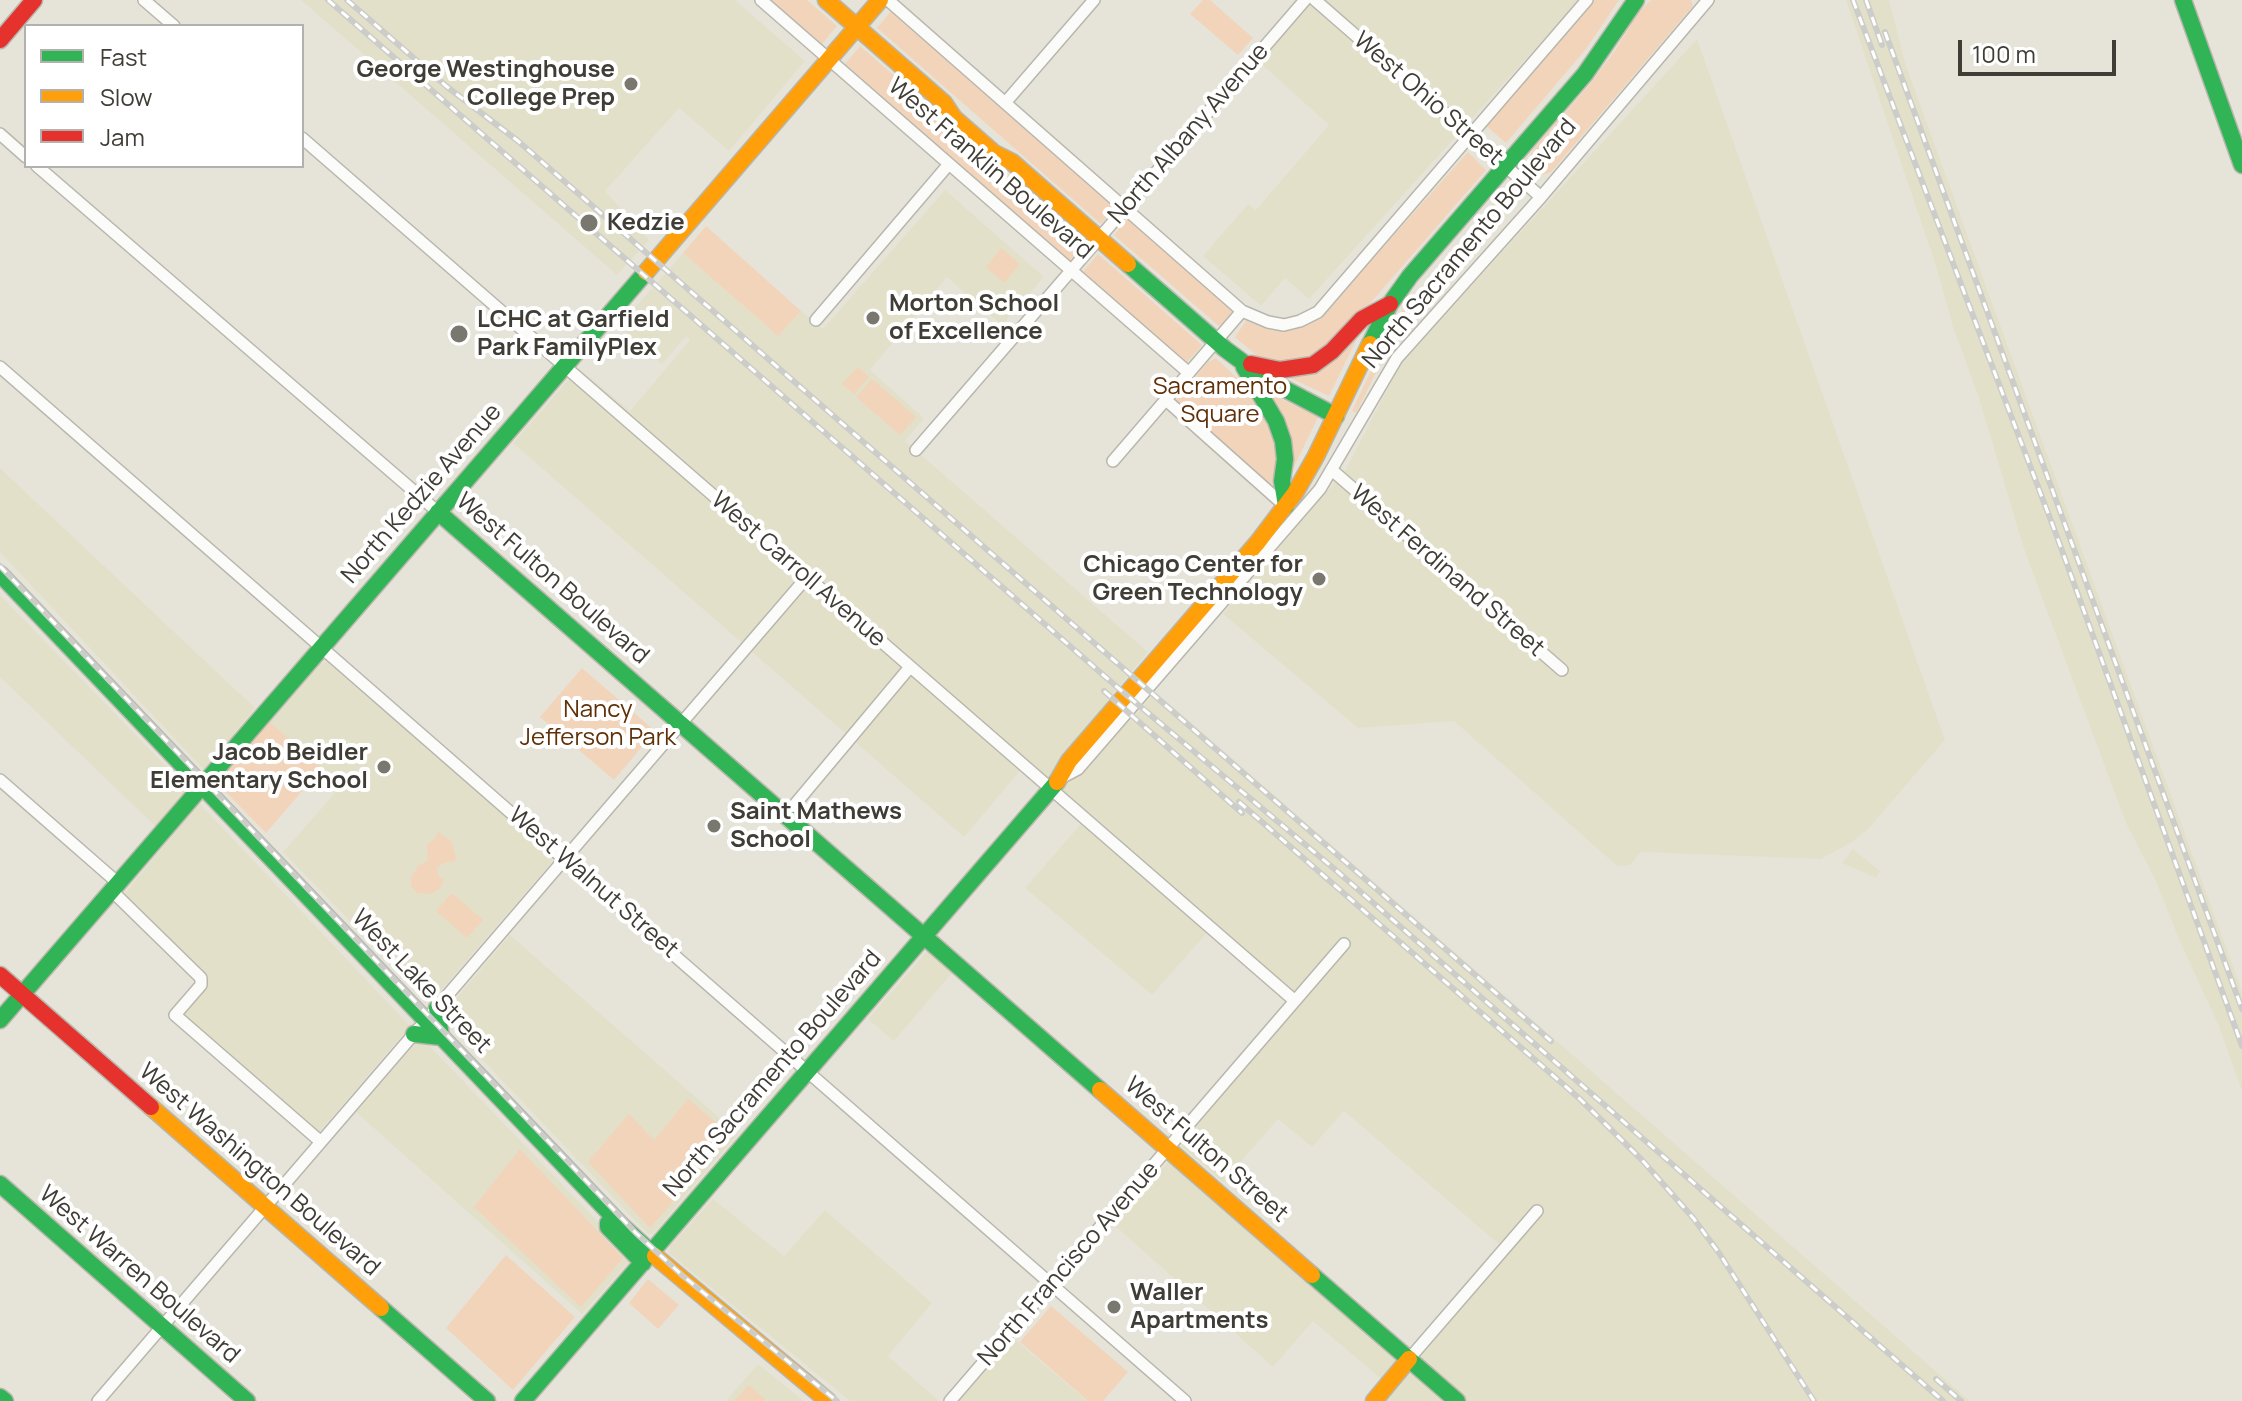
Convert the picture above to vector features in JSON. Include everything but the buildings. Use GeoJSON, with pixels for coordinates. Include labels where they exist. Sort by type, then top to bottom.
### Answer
{"type":"FeatureCollection","features":[{"type":"Feature","properties":{"kind":"street"},"geometry":{"type":"LineString","coordinates":[[0,40],[34,0]]}},
{"type":"Feature","properties":{"kind":"street"},"geometry":{"type":"LineString","coordinates":[[144,0],[172,24]]}},
{"type":"Feature","properties":{"kind":"street","name":"West Franklin Boulevard"},"geometry":{"type":"LineString","coordinates":[[761,0],[1189,373]]}},
{"type":"Feature","properties":{"kind":"street","name":"West Franklin Boulevard"},"geometry":{"type":"LineString","coordinates":[[826,0],[944,103],[961,111],[1000,145],[1012,162],[1241,362],[1264,378],[1336,416]]}},
{"type":"Feature","properties":{"kind":"street","name":"North Kedzie Avenue"},"geometry":{"type":"LineString","coordinates":[[0,1020],[880,0]]}},
{"type":"Feature","properties":{"kind":"street"},"geometry":{"type":"LineString","coordinates":[[888,0],[1242,311],[1284,325],[1318,312],[1587,0]]}},
{"type":"Feature","properties":{"kind":"street"},"geometry":{"type":"LineString","coordinates":[[1005,103],[1094,0]]}},
{"type":"Feature","properties":{"kind":"street","name":"North Albany Avenue"},"geometry":{"type":"LineString","coordinates":[[916,450],[1305,0]]}},
{"type":"Feature","properties":{"kind":"street","name":"West Ohio Street"},"geometry":{"type":"LineString","coordinates":[[1315,0],[1541,197]]}},
{"type":"Feature","properties":{"kind":"street","name":"North Sacramento Boulevard"},"geometry":{"type":"LineString","coordinates":[[1291,511],[1390,304],[1410,276],[1585,74],[1636,0]]}},
{"type":"Feature","properties":{"kind":"street"},"geometry":{"type":"LineString","coordinates":[[2183,0],[2242,165]]}},
{"type":"Feature","properties":{"kind":"street","name":"North Sacramento Boulevard"},"geometry":{"type":"LineString","coordinates":[[523,1401],[1055,784],[1069,761],[1248,553],[1333,471],[1397,358],[1541,197],[1703,2]]}},
{"type":"Feature","properties":{"kind":"street"},"geometry":{"type":"LineString","coordinates":[[0,134],[24,155]]}},
{"type":"Feature","properties":{"kind":"street","name":"West Carroll Avenue"},"geometry":{"type":"LineString","coordinates":[[304,140],[910,667],[1055,784],[1295,1001]]}},
{"type":"Feature","properties":{"kind":"street"},"geometry":{"type":"LineString","coordinates":[[816,320],[949,164]]}},
{"type":"Feature","properties":{"kind":"street","name":"West Fulton Boulevard"},"geometry":{"type":"LineString","coordinates":[[39,168],[924,936]]}},
{"type":"Feature","properties":{"kind":"street"},"geometry":{"type":"LineString","coordinates":[[1241,362],[1280,370],[1313,365],[1332,351],[1362,319],[1390,304]]}},
{"type":"Feature","properties":{"kind":"street"},"geometry":{"type":"LineString","coordinates":[[1113,461],[1242,311]]}},
{"type":"Feature","properties":{"kind":"street"},"geometry":{"type":"LineString","coordinates":[[1241,362],[1271,412],[1283,441],[1285,459],[1282,481],[1291,511]]}},
{"type":"Feature","properties":{"kind":"street","name":"West Walnut Street"},"geometry":{"type":"LineString","coordinates":[[0,367],[808,1071],[1179,1399]]}},
{"type":"Feature","properties":{"kind":"street"},"geometry":{"type":"LineString","coordinates":[[1166,400],[1291,511]]}},
{"type":"Feature","properties":{"kind":"street","name":"West Ferdinand Street"},"geometry":{"type":"LineString","coordinates":[[1333,471],[1562,670]]}},
{"type":"Feature","properties":{"kind":"street","name":"West Lake Street"},"geometry":{"type":"LineString","coordinates":[[0,574],[650,1254],[828,1401]]}},
{"type":"Feature","properties":{"kind":"street"},"geometry":{"type":"LineString","coordinates":[[98,1401],[807,577]]}},
{"type":"Feature","properties":{"kind":"street"},"geometry":{"type":"LineString","coordinates":[[786,815],[910,667]]}},
{"type":"Feature","properties":{"kind":"street"},"geometry":{"type":"LineString","coordinates":[[0,780],[114,887],[201,978],[201,985],[175,1015],[321,1142]]}},
{"type":"Feature","properties":{"kind":"street","name":"West Fulton Street"},"geometry":{"type":"LineString","coordinates":[[924,936],[1457,1401]]}},
{"type":"Feature","properties":{"kind":"street","name":"North Francisco Avenue"},"geometry":{"type":"LineString","coordinates":[[950,1401],[1344,944]]}},
{"type":"Feature","properties":{"kind":"street","name":"West Washington Boulevard"},"geometry":{"type":"LineString","coordinates":[[0,975],[487,1401]]}},
{"type":"Feature","properties":{"kind":"street","name":"West Warren Boulevard"},"geometry":{"type":"LineString","coordinates":[[0,1184],[247,1401]]}},
{"type":"Feature","properties":{"kind":"street"},"geometry":{"type":"LineString","coordinates":[[606,1209],[608,1227],[650,1254]]}},
{"type":"Feature","properties":{"kind":"street"},"geometry":{"type":"LineString","coordinates":[[1374,1401],[1537,1211]]}},
{"type":"Feature","properties":{"kind":"street"},"geometry":{"type":"LineString","coordinates":[[0,1397],[5,1401]]}},
{"type":"Feature","properties":{"kind":"shaded area","name":"George Westinghouse College Prep"},"geometry":{"type":"Polygon","coordinates":[[[301,0],[735,0],[805,61],[729,151],[679,108],[605,191],[649,240],[617,275],[301,0]]]}},
{"type":"Feature","properties":{"kind":"shaded area"},"geometry":{"type":"Polygon","coordinates":[[[1313,0],[1579,0],[1309,299],[1285,278],[1261,306],[1203,256],[1248,204],[1256,210],[1329,125],[1259,62],[1313,0]]]}},
{"type":"Feature","properties":{"kind":"shaded area"},"geometry":{"type":"Polygon","coordinates":[[[1846,0],[1889,0],[1906,66],[2242,991],[2242,1091],[2218,1024],[2155,879],[2126,823],[2025,552],[1978,395],[1846,0]]]}},
{"type":"Feature","properties":{"kind":"shaded area"},"geometry":{"type":"Polygon","coordinates":[[[1697,39],[1945,740],[1868,829],[1821,859],[1641,852],[1630,865],[1617,866],[1454,721],[1358,728],[1223,614],[1346,469],[1401,363],[1697,39]]]}},
{"type":"Feature","properties":{"kind":"shaded area"},"geometry":{"type":"Polygon","coordinates":[[[945,190],[1044,277],[1002,325],[947,277],[870,370],[924,418],[905,441],[1148,652],[1107,701],[1130,721],[1156,692],[1970,1401],[1383,1401],[1509,1253],[1344,1111],[1312,1147],[1278,1119],[1223,1182],[1182,1147],[1181,1142],[1304,999],[1214,925],[1152,995],[1025,888],[1087,817],[1026,764],[964,837],[513,443],[579,368],[630,411],[690,340],[686,336],[662,364],[619,326],[683,253],[778,336],[801,311],[823,329],[945,190]]]}},
{"type":"Feature","properties":{"kind":"shaded area"},"geometry":{"type":"Polygon","coordinates":[[[0,468],[255,708],[235,732],[234,740],[205,771],[0,552],[0,468]]]}},
{"type":"Feature","properties":{"kind":"shaded area"},"geometry":{"type":"Polygon","coordinates":[[[0,595],[187,788],[163,821],[155,826],[0,677],[0,595]]]}},
{"type":"Feature","properties":{"kind":"shaded area","name":"Jacob Beidler Elementary School"},"geometry":{"type":"Polygon","coordinates":[[[327,662],[552,858],[430,1003],[283,852],[341,786],[270,722],[320,664],[327,662]]]}},
{"type":"Feature","properties":{"kind":"shaded area"},"geometry":{"type":"Polygon","coordinates":[[[199,803],[409,1025],[319,1132],[184,1017],[184,1012],[207,986],[208,975],[124,894],[199,803]]]}},
{"type":"Feature","properties":{"kind":"shaded area"},"geometry":{"type":"Polygon","coordinates":[[[1853,849],[1880,871],[1876,878],[1842,863],[1853,849]]]}},
{"type":"Feature","properties":{"kind":"shaded area"},"geometry":{"type":"Polygon","coordinates":[[[510,935],[738,1134],[653,1234],[648,1234],[441,1016],[510,935]]]}},
{"type":"Feature","properties":{"kind":"shaded area"},"geometry":{"type":"Polygon","coordinates":[[[927,951],[953,972],[894,1041],[868,1019],[927,951]]]}},
{"type":"Feature","properties":{"kind":"shaded area"},"geometry":{"type":"Polygon","coordinates":[[[422,1038],[630,1255],[631,1260],[582,1314],[356,1112],[422,1038]]]}},
{"type":"Feature","properties":{"kind":"shaded area"},"geometry":{"type":"Polygon","coordinates":[[[1170,1160],[1396,1358],[1381,1379],[1313,1321],[1273,1367],[1112,1223],[1170,1160]]]}},
{"type":"Feature","properties":{"kind":"shaded area"},"geometry":{"type":"Polygon","coordinates":[[[713,1199],[784,1256],[825,1210],[932,1303],[888,1356],[939,1401],[850,1401],[669,1253],[670,1246],[713,1199]]]}},
{"type":"Feature","properties":{"kind":"shaded area"},"geometry":{"type":"Polygon","coordinates":[[[1012,1337],[1087,1401],[957,1401],[1012,1337]]]}},
{"type":"Feature","properties":{"kind":"shaded area"},"geometry":{"type":"Polygon","coordinates":[[[758,1364],[804,1401],[726,1401],[758,1364]]]}},
{"type":"Feature","properties":{"kind":"green space"},"geometry":{"type":"Polygon","coordinates":[[[769,0],[807,0],[837,26],[821,45],[769,0]]]}},
{"type":"Feature","properties":{"kind":"green space"},"geometry":{"type":"Polygon","coordinates":[[[1203,0],[1210,0],[1253,38],[1238,55],[1190,14],[1203,0]]]}},
{"type":"Feature","properties":{"kind":"green space"},"geometry":{"type":"Polygon","coordinates":[[[1594,0],[1619,0],[1586,49],[1506,143],[1485,125],[1594,0]]]}},
{"type":"Feature","properties":{"kind":"green space"},"geometry":{"type":"Polygon","coordinates":[[[1651,0],[1691,0],[1693,6],[1551,172],[1543,175],[1527,161],[1535,147],[1589,85],[1638,13],[1651,0]]]}},
{"type":"Feature","properties":{"kind":"green space"},"geometry":{"type":"Polygon","coordinates":[[[892,10],[1116,206],[1101,224],[877,28],[892,10]]]}},
{"type":"Feature","properties":{"kind":"green space"},"geometry":{"type":"Polygon","coordinates":[[[860,46],[1086,242],[1070,261],[845,64],[860,46]]]}},
{"type":"Feature","properties":{"kind":"green space","name":"Sacramento Square"},"geometry":{"type":"Polygon","coordinates":[[[1468,152],[1486,170],[1353,323],[1322,354],[1302,364],[1275,364],[1258,357],[1235,337],[1246,321],[1270,330],[1289,331],[1319,319],[1468,152]]]}},
{"type":"Feature","properties":{"kind":"green space"},"geometry":{"type":"Polygon","coordinates":[[[1502,193],[1513,203],[1390,344],[1356,413],[1352,411],[1396,318],[1502,193]]]}},
{"type":"Feature","properties":{"kind":"green space"},"geometry":{"type":"Polygon","coordinates":[[[1129,217],[1234,309],[1220,327],[1114,235],[1129,217]]]}},
{"type":"Feature","properties":{"kind":"green space"},"geometry":{"type":"Polygon","coordinates":[[[706,226],[801,311],[778,336],[683,253],[706,226]]]}},
{"type":"Feature","properties":{"kind":"green space"},"geometry":{"type":"Polygon","coordinates":[[[1001,248],[1020,264],[1004,283],[986,267],[1001,248]]]}},
{"type":"Feature","properties":{"kind":"green space"},"geometry":{"type":"Polygon","coordinates":[[[1098,254],[1202,345],[1186,364],[1081,274],[1098,254]]]}},
{"type":"Feature","properties":{"kind":"green space","name":"Sacramento Square"},"geometry":{"type":"Polygon","coordinates":[[[1365,322],[1329,396],[1284,375],[1365,322]]]}},
{"type":"Feature","properties":{"kind":"green space","name":"Sacramento Square"},"geometry":{"type":"Polygon","coordinates":[[[1216,358],[1258,398],[1278,444],[1279,463],[1271,485],[1175,401],[1208,362],[1216,358]]]}},
{"type":"Feature","properties":{"kind":"green space"},"geometry":{"type":"Polygon","coordinates":[[[858,367],[869,377],[854,394],[842,384],[858,367]]]}},
{"type":"Feature","properties":{"kind":"green space"},"geometry":{"type":"Polygon","coordinates":[[[872,379],[916,417],[900,435],[856,397],[872,379]]]}},
{"type":"Feature","properties":{"kind":"green space","name":"Sacramento Square"},"geometry":{"type":"Polygon","coordinates":[[[1263,390],[1318,417],[1292,471],[1286,434],[1263,390]]]}},
{"type":"Feature","properties":{"kind":"green space","name":"Nancy Jefferson Park"},"geometry":{"type":"Polygon","coordinates":[[[582,668],[655,731],[614,780],[540,717],[582,668]]]}},
{"type":"Feature","properties":{"kind":"green space"},"geometry":{"type":"Polygon","coordinates":[[[270,722],[322,768],[266,833],[216,782],[270,722]]]}},
{"type":"Feature","properties":{"kind":"green space"},"geometry":{"type":"Polygon","coordinates":[[[438,832],[452,842],[455,861],[441,864],[437,869],[439,877],[444,879],[440,888],[431,894],[417,893],[411,886],[411,878],[418,866],[428,860],[427,844],[434,840],[438,832]]]}},
{"type":"Feature","properties":{"kind":"green space"},"geometry":{"type":"Polygon","coordinates":[[[452,893],[483,920],[467,938],[436,911],[452,893]]]}},
{"type":"Feature","properties":{"kind":"green space"},"geometry":{"type":"Polygon","coordinates":[[[688,1099],[731,1135],[650,1228],[588,1162],[629,1114],[654,1140],[688,1099]]]}},
{"type":"Feature","properties":{"kind":"green space"},"geometry":{"type":"Polygon","coordinates":[[[520,1149],[623,1258],[581,1307],[474,1207],[520,1149]]]}},
{"type":"Feature","properties":{"kind":"green space"},"geometry":{"type":"Polygon","coordinates":[[[506,1255],[575,1317],[513,1390],[446,1328],[506,1255]]]}},
{"type":"Feature","properties":{"kind":"green space"},"geometry":{"type":"Polygon","coordinates":[[[648,1279],[679,1305],[658,1329],[629,1303],[648,1279]]]}},
{"type":"Feature","properties":{"kind":"green space"},"geometry":{"type":"Polygon","coordinates":[[[1051,1306],[1128,1372],[1103,1401],[1088,1401],[1020,1342],[1051,1306]]]}},
{"type":"Feature","properties":{"kind":"green space"},"geometry":{"type":"Polygon","coordinates":[[[749,1385],[764,1401],[734,1401],[749,1385]]]}},
{"type":"Feature","properties":{"kind":"railway"},"geometry":{"type":"LineString","coordinates":[[328,0],[1117,687],[1338,872],[1943,1401]]}},
{"type":"Feature","properties":{"kind":"railway"},"geometry":{"type":"LineString","coordinates":[[347,0],[446,86],[518,141],[1551,1041]]}},
{"type":"Feature","properties":{"kind":"railway"},"geometry":{"type":"LineString","coordinates":[[1853,0],[2056,534],[2242,1046]]}},
{"type":"Feature","properties":{"kind":"railway"},"geometry":{"type":"LineString","coordinates":[[1866,0],[1882,45]]}},
{"type":"Feature","properties":{"kind":"railway"},"geometry":{"type":"LineString","coordinates":[[1885,32],[2242,1009]]}},
{"type":"Feature","properties":{"kind":"railway"},"geometry":{"type":"LineString","coordinates":[[0,566],[636,1233],[683,1276],[837,1401]]}},
{"type":"Feature","properties":{"kind":"railway"},"geometry":{"type":"LineString","coordinates":[[1104,691],[1242,813]]}},
{"type":"Feature","properties":{"kind":"railway"},"geometry":{"type":"LineString","coordinates":[[1239,802],[1580,1099],[1642,1160],[1694,1219],[1719,1253],[1814,1401]]}},
{"type":"Feature","properties":{"kind":"railway"},"geometry":{"type":"LineString","coordinates":[[1936,1379],[1961,1401]]}},
{"type":"Feature","properties":{"kind":"traffic: fast"},"geometry":{"type":"LineString","coordinates":[[1370,344],[1390,304],[1410,276],[1585,74],[1636,0]]}},
{"type":"Feature","properties":{"kind":"traffic: fast"},"geometry":{"type":"LineString","coordinates":[[2183,0],[2242,165]]}},
{"type":"Feature","properties":{"kind":"traffic: fast"},"geometry":{"type":"LineString","coordinates":[[1128,264],[1225,349],[1264,378],[1336,416]]}},
{"type":"Feature","properties":{"kind":"traffic: fast"},"geometry":{"type":"LineString","coordinates":[[0,1020],[646,272]]}},
{"type":"Feature","properties":{"kind":"traffic: fast"},"geometry":{"type":"LineString","coordinates":[[1244,367],[1276,421],[1283,441],[1285,459],[1282,481],[1286,506]]}},
{"type":"Feature","properties":{"kind":"traffic: fast"},"geometry":{"type":"LineString","coordinates":[[438,512],[1100,1090]]}},
{"type":"Feature","properties":{"kind":"traffic: fast"},"geometry":{"type":"LineString","coordinates":[[0,574],[621,1225],[655,1256]]}},
{"type":"Feature","properties":{"kind":"traffic: fast"},"geometry":{"type":"LineString","coordinates":[[523,1401],[1057,782]]}},
{"type":"Feature","properties":{"kind":"traffic: fast"},"geometry":{"type":"LineString","coordinates":[[414,1034],[441,1037],[437,1008]]}},
{"type":"Feature","properties":{"kind":"traffic: fast"},"geometry":{"type":"LineString","coordinates":[[0,1184],[247,1401]]}},
{"type":"Feature","properties":{"kind":"traffic: fast"},"geometry":{"type":"LineString","coordinates":[[608,1223],[608,1227],[643,1263]]}},
{"type":"Feature","properties":{"kind":"traffic: fast"},"geometry":{"type":"LineString","coordinates":[[1312,1275],[1457,1401]]}},
{"type":"Feature","properties":{"kind":"traffic: fast"},"geometry":{"type":"LineString","coordinates":[[381,1308],[487,1401]]}},
{"type":"Feature","properties":{"kind":"traffic: fast"},"geometry":{"type":"LineString","coordinates":[[0,1397],[5,1401]]}},
{"type":"Feature","properties":{"kind":"traffic: slow"},"geometry":{"type":"LineString","coordinates":[[826,0],[944,103],[954,118],[994,153],[1012,162],[1128,264]]}},
{"type":"Feature","properties":{"kind":"traffic: slow"},"geometry":{"type":"LineString","coordinates":[[646,272],[880,0]]}},
{"type":"Feature","properties":{"kind":"traffic: slow"},"geometry":{"type":"LineString","coordinates":[[1057,782],[1069,761],[1258,542],[1295,493],[1370,344]]}},
{"type":"Feature","properties":{"kind":"traffic: slow"},"geometry":{"type":"LineString","coordinates":[[1100,1090],[1312,1275]]}},
{"type":"Feature","properties":{"kind":"traffic: slow"},"geometry":{"type":"LineString","coordinates":[[151,1107],[381,1308]]}},
{"type":"Feature","properties":{"kind":"traffic: slow"},"geometry":{"type":"LineString","coordinates":[[655,1256],[828,1401]]}},
{"type":"Feature","properties":{"kind":"traffic: slow"},"geometry":{"type":"LineString","coordinates":[[1374,1401],[1409,1359]]}},
{"type":"Feature","properties":{"kind":"traffic: jam"},"geometry":{"type":"LineString","coordinates":[[0,40],[34,0]]}},
{"type":"Feature","properties":{"kind":"traffic: jam"},"geometry":{"type":"LineString","coordinates":[[1251,364],[1280,370],[1313,365],[1332,351],[1362,319],[1390,304]]}},
{"type":"Feature","properties":{"kind":"traffic: jam"},"geometry":{"type":"LineString","coordinates":[[0,975],[151,1107]]}},
{"type":"Feature","properties":{"kind":"place","name":"George Westinghouse College Prep"},"geometry":{"type":"Point","coordinates":[631,84]}},
{"type":"Feature","properties":{"kind":"place","name":"Kedzie"},"geometry":{"type":"Point","coordinates":[589,223]}},
{"type":"Feature","properties":{"kind":"place","name":"Morton School of Excellence"},"geometry":{"type":"Point","coordinates":[873,318]}},
{"type":"Feature","properties":{"kind":"place","name":"LCHC at Garfield Park FamilyPlex"},"geometry":{"type":"Point","coordinates":[459,334]}},
{"type":"Feature","properties":{"kind":"place","name":"Chicago Center for Green Technology"},"geometry":{"type":"Point","coordinates":[1319,579]}},
{"type":"Feature","properties":{"kind":"place","name":"Jacob Beidler Elementary School"},"geometry":{"type":"Point","coordinates":[384,767]}},
{"type":"Feature","properties":{"kind":"place","name":"Saint Mathews School"},"geometry":{"type":"Point","coordinates":[714,826]}},
{"type":"Feature","properties":{"kind":"place","name":"Waller Apartments"},"geometry":{"type":"Point","coordinates":[1114,1307]}}]}
